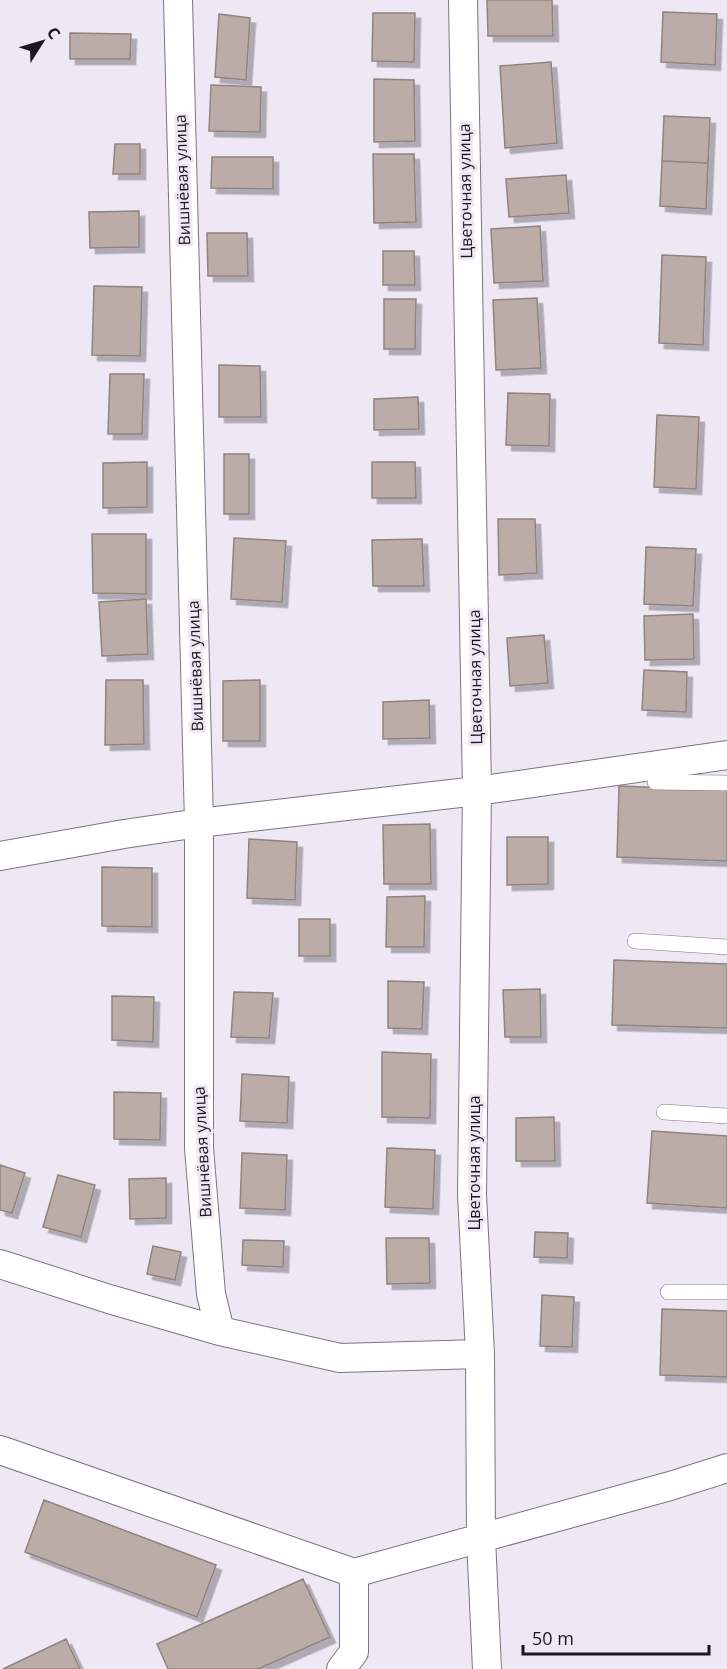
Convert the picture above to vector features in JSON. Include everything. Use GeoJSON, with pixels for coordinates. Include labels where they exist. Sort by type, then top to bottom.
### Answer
{"type":"FeatureCollection","features":[{"type":"Feature","properties":{"kind":"street","name":"Вишнёвая улица"},"geometry":{"type":"LineString","coordinates":[[178,0],[200,823],[199,1148],[212,1294],[220,1331]]}},
{"type":"Feature","properties":{"kind":"street","name":"Цветочная улица"},"geometry":{"type":"LineString","coordinates":[[463,0],[477,791],[472,1194],[480,1354],[481,1538],[487,1669]]}},
{"type":"Feature","properties":{"kind":"street"},"geometry":{"type":"LineString","coordinates":[[0,856],[200,823],[477,791],[727,755]]}},
{"type":"Feature","properties":{"kind":"street"},"geometry":{"type":"LineString","coordinates":[[0,1264],[220,1331],[340,1358],[480,1354]]}},
{"type":"Feature","properties":{"kind":"street"},"geometry":{"type":"LineString","coordinates":[[0,1450],[354,1574],[727,1468]]}},
{"type":"Feature","properties":{"kind":"street"},"geometry":{"type":"LineString","coordinates":[[341,1669],[354,1653],[354,1574]]}},
{"type":"Feature","properties":{"kind":"lane"},"geometry":{"type":"LineString","coordinates":[[655,782],[727,783]]}},
{"type":"Feature","properties":{"kind":"lane"},"geometry":{"type":"LineString","coordinates":[[635,941],[727,947]]}},
{"type":"Feature","properties":{"kind":"lane"},"geometry":{"type":"LineString","coordinates":[[664,1112],[727,1116]]}},
{"type":"Feature","properties":{"kind":"lane"},"geometry":{"type":"LineString","coordinates":[[668,1292],[727,1292]]}},
{"type":"Feature","properties":{"kind":"building"},"geometry":{"type":"Polygon","coordinates":[[[487,0],[552,0],[553,36],[488,36],[487,0]]]}},
{"type":"Feature","properties":{"kind":"building"},"geometry":{"type":"Polygon","coordinates":[[[663,12],[717,14],[715,65],[661,62],[663,12]]]}},
{"type":"Feature","properties":{"kind":"building"},"geometry":{"type":"Polygon","coordinates":[[[373,13],[415,13],[414,62],[372,61],[373,13]]]}},
{"type":"Feature","properties":{"kind":"building"},"geometry":{"type":"Polygon","coordinates":[[[219,14],[250,18],[246,80],[215,77],[219,14]]]}},
{"type":"Feature","properties":{"kind":"building"},"geometry":{"type":"Polygon","coordinates":[[[70,33],[131,34],[130,59],[70,59],[70,33]]]}},
{"type":"Feature","properties":{"kind":"building"},"geometry":{"type":"Polygon","coordinates":[[[551,62],[557,143],[505,148],[500,66],[551,62]]]}},
{"type":"Feature","properties":{"kind":"building"},"geometry":{"type":"Polygon","coordinates":[[[374,79],[414,80],[415,141],[374,142],[374,79]]]}},
{"type":"Feature","properties":{"kind":"building"},"geometry":{"type":"Polygon","coordinates":[[[211,85],[261,87],[260,132],[209,131],[211,85]]]}},
{"type":"Feature","properties":{"kind":"building"},"geometry":{"type":"Polygon","coordinates":[[[664,116],[710,118],[708,163],[662,161],[664,116]]]}},
{"type":"Feature","properties":{"kind":"building"},"geometry":{"type":"Polygon","coordinates":[[[115,144],[140,144],[140,174],[113,174],[115,144]]]}},
{"type":"Feature","properties":{"kind":"building"},"geometry":{"type":"Polygon","coordinates":[[[373,154],[414,154],[416,222],[374,223],[373,154]]]}},
{"type":"Feature","properties":{"kind":"building"},"geometry":{"type":"Polygon","coordinates":[[[212,157],[273,157],[273,189],[211,188],[212,157]]]}},
{"type":"Feature","properties":{"kind":"building"},"geometry":{"type":"Polygon","coordinates":[[[662,161],[708,163],[706,209],[660,206],[662,161]]]}},
{"type":"Feature","properties":{"kind":"building"},"geometry":{"type":"Polygon","coordinates":[[[566,175],[569,213],[509,217],[506,179],[566,175]]]}},
{"type":"Feature","properties":{"kind":"building"},"geometry":{"type":"Polygon","coordinates":[[[139,211],[139,247],[90,248],[89,212],[139,211]]]}},
{"type":"Feature","properties":{"kind":"building"},"geometry":{"type":"Polygon","coordinates":[[[540,226],[543,281],[494,283],[491,229],[540,226]]]}},
{"type":"Feature","properties":{"kind":"building"},"geometry":{"type":"Polygon","coordinates":[[[207,233],[247,233],[248,276],[208,276],[207,233]]]}},
{"type":"Feature","properties":{"kind":"building"},"geometry":{"type":"Polygon","coordinates":[[[383,251],[414,251],[415,285],[383,285],[383,251]]]}},
{"type":"Feature","properties":{"kind":"building"},"geometry":{"type":"Polygon","coordinates":[[[662,255],[706,257],[703,345],[659,343],[662,255]]]}},
{"type":"Feature","properties":{"kind":"building"},"geometry":{"type":"Polygon","coordinates":[[[94,286],[142,287],[140,356],[92,355],[94,286]]]}},
{"type":"Feature","properties":{"kind":"building"},"geometry":{"type":"Polygon","coordinates":[[[537,298],[541,368],[496,370],[493,300],[537,298]]]}},
{"type":"Feature","properties":{"kind":"building"},"geometry":{"type":"Polygon","coordinates":[[[384,299],[416,299],[415,349],[384,349],[384,299]]]}},
{"type":"Feature","properties":{"kind":"building"},"geometry":{"type":"Polygon","coordinates":[[[219,365],[260,366],[261,417],[219,417],[219,365]]]}},
{"type":"Feature","properties":{"kind":"building"},"geometry":{"type":"Polygon","coordinates":[[[110,374],[144,374],[142,434],[108,434],[110,374]]]}},
{"type":"Feature","properties":{"kind":"building"},"geometry":{"type":"Polygon","coordinates":[[[508,393],[550,394],[549,446],[506,445],[508,393]]]}},
{"type":"Feature","properties":{"kind":"building"},"geometry":{"type":"Polygon","coordinates":[[[418,397],[419,429],[374,430],[374,399],[418,397]]]}},
{"type":"Feature","properties":{"kind":"building"},"geometry":{"type":"Polygon","coordinates":[[[657,415],[699,417],[696,489],[654,487],[657,415]]]}},
{"type":"Feature","properties":{"kind":"building"},"geometry":{"type":"Polygon","coordinates":[[[224,454],[249,454],[249,514],[224,514],[224,454]]]}},
{"type":"Feature","properties":{"kind":"building"},"geometry":{"type":"Polygon","coordinates":[[[147,462],[147,507],[103,508],[103,463],[147,462]]]}},
{"type":"Feature","properties":{"kind":"building"},"geometry":{"type":"Polygon","coordinates":[[[372,462],[415,462],[416,498],[372,498],[372,462]]]}},
{"type":"Feature","properties":{"kind":"building"},"geometry":{"type":"Polygon","coordinates":[[[498,519],[535,519],[537,573],[499,575],[498,519]]]}},
{"type":"Feature","properties":{"kind":"building"},"geometry":{"type":"Polygon","coordinates":[[[92,534],[146,534],[146,594],[93,593],[92,534]]]}},
{"type":"Feature","properties":{"kind":"building"},"geometry":{"type":"Polygon","coordinates":[[[234,538],[286,541],[282,602],[231,599],[234,538]]]}},
{"type":"Feature","properties":{"kind":"building"},"geometry":{"type":"Polygon","coordinates":[[[422,539],[424,586],[373,586],[372,540],[422,539]]]}},
{"type":"Feature","properties":{"kind":"building"},"geometry":{"type":"Polygon","coordinates":[[[646,547],[696,549],[693,606],[644,604],[646,547]]]}},
{"type":"Feature","properties":{"kind":"building"},"geometry":{"type":"Polygon","coordinates":[[[146,599],[148,654],[102,656],[99,602],[146,599]]]}},
{"type":"Feature","properties":{"kind":"building"},"geometry":{"type":"Polygon","coordinates":[[[693,614],[694,659],[645,660],[644,616],[693,614]]]}},
{"type":"Feature","properties":{"kind":"building"},"geometry":{"type":"Polygon","coordinates":[[[544,635],[548,683],[510,686],[507,638],[544,635]]]}},
{"type":"Feature","properties":{"kind":"building"},"geometry":{"type":"Polygon","coordinates":[[[644,670],[687,672],[686,712],[642,710],[644,670]]]}},
{"type":"Feature","properties":{"kind":"building"},"geometry":{"type":"Polygon","coordinates":[[[106,680],[143,680],[144,744],[105,745],[106,680]]]}},
{"type":"Feature","properties":{"kind":"building"},"geometry":{"type":"Polygon","coordinates":[[[260,680],[260,741],[223,741],[223,681],[260,680]]]}},
{"type":"Feature","properties":{"kind":"building"},"geometry":{"type":"Polygon","coordinates":[[[429,700],[430,738],[383,739],[383,702],[429,700]]]}},
{"type":"Feature","properties":{"kind":"building"},"geometry":{"type":"Polygon","coordinates":[[[619,786],[727,790],[727,861],[617,857],[619,786]]]}},
{"type":"Feature","properties":{"kind":"building"},"geometry":{"type":"Polygon","coordinates":[[[430,824],[431,884],[384,884],[383,825],[430,824]]]}},
{"type":"Feature","properties":{"kind":"building"},"geometry":{"type":"Polygon","coordinates":[[[507,837],[548,837],[548,884],[507,885],[507,837]]]}},
{"type":"Feature","properties":{"kind":"building"},"geometry":{"type":"Polygon","coordinates":[[[249,839],[297,842],[295,900],[247,898],[249,839]]]}},
{"type":"Feature","properties":{"kind":"building"},"geometry":{"type":"Polygon","coordinates":[[[102,867],[152,868],[152,927],[102,926],[102,867]]]}},
{"type":"Feature","properties":{"kind":"building"},"geometry":{"type":"Polygon","coordinates":[[[425,896],[424,947],[386,947],[387,897],[425,896]]]}},
{"type":"Feature","properties":{"kind":"building"},"geometry":{"type":"Polygon","coordinates":[[[299,919],[330,919],[330,956],[299,956],[299,919]]]}},
{"type":"Feature","properties":{"kind":"building"},"geometry":{"type":"Polygon","coordinates":[[[614,960],[727,964],[727,1028],[612,1025],[614,960]]]}},
{"type":"Feature","properties":{"kind":"building"},"geometry":{"type":"Polygon","coordinates":[[[388,981],[424,982],[422,1029],[388,1028],[388,981]]]}},
{"type":"Feature","properties":{"kind":"building"},"geometry":{"type":"Polygon","coordinates":[[[540,989],[541,1037],[505,1037],[503,990],[540,989]]]}},
{"type":"Feature","properties":{"kind":"building"},"geometry":{"type":"Polygon","coordinates":[[[234,992],[273,993],[269,1038],[231,1037],[234,992]]]}},
{"type":"Feature","properties":{"kind":"building"},"geometry":{"type":"Polygon","coordinates":[[[112,996],[154,997],[153,1042],[112,1040],[112,996]]]}},
{"type":"Feature","properties":{"kind":"building"},"geometry":{"type":"Polygon","coordinates":[[[382,1052],[431,1054],[430,1118],[382,1117],[382,1052]]]}},
{"type":"Feature","properties":{"kind":"building"},"geometry":{"type":"Polygon","coordinates":[[[242,1074],[289,1077],[287,1123],[240,1121],[242,1074]]]}},
{"type":"Feature","properties":{"kind":"building"},"geometry":{"type":"Polygon","coordinates":[[[114,1092],[161,1093],[160,1140],[114,1139],[114,1092]]]}},
{"type":"Feature","properties":{"kind":"building"},"geometry":{"type":"Polygon","coordinates":[[[554,1117],[555,1161],[516,1161],[516,1118],[554,1117]]]}},
{"type":"Feature","properties":{"kind":"building"},"geometry":{"type":"Polygon","coordinates":[[[652,1131],[727,1136],[727,1208],[647,1203],[652,1131]]]}},
{"type":"Feature","properties":{"kind":"building"},"geometry":{"type":"Polygon","coordinates":[[[387,1148],[435,1150],[433,1209],[385,1207],[387,1148]]]}},
{"type":"Feature","properties":{"kind":"building"},"geometry":{"type":"Polygon","coordinates":[[[242,1153],[287,1155],[285,1210],[240,1208],[242,1153]]]}},
{"type":"Feature","properties":{"kind":"building"},"geometry":{"type":"Polygon","coordinates":[[[0,1165],[25,1173],[12,1213],[0,1210],[0,1165]]]}},
{"type":"Feature","properties":{"kind":"building"},"geometry":{"type":"Polygon","coordinates":[[[58,1175],[95,1185],[81,1237],[43,1227],[58,1175]]]}},
{"type":"Feature","properties":{"kind":"building"},"geometry":{"type":"Polygon","coordinates":[[[166,1178],[166,1218],[130,1219],[129,1179],[166,1178]]]}},
{"type":"Feature","properties":{"kind":"building"},"geometry":{"type":"Polygon","coordinates":[[[535,1232],[568,1233],[567,1258],[534,1257],[535,1232]]]}},
{"type":"Feature","properties":{"kind":"building"},"geometry":{"type":"Polygon","coordinates":[[[386,1238],[429,1238],[430,1283],[387,1284],[386,1238]]]}},
{"type":"Feature","properties":{"kind":"building"},"geometry":{"type":"Polygon","coordinates":[[[243,1240],[284,1241],[283,1267],[242,1265],[243,1240]]]}},
{"type":"Feature","properties":{"kind":"building"},"geometry":{"type":"Polygon","coordinates":[[[153,1246],[181,1252],[175,1280],[147,1274],[153,1246]]]}},
{"type":"Feature","properties":{"kind":"building"},"geometry":{"type":"Polygon","coordinates":[[[542,1295],[574,1297],[572,1347],[540,1346],[542,1295]]]}},
{"type":"Feature","properties":{"kind":"building"},"geometry":{"type":"Polygon","coordinates":[[[662,1309],[727,1311],[727,1377],[660,1375],[662,1309]]]}},
{"type":"Feature","properties":{"kind":"building"},"geometry":{"type":"Polygon","coordinates":[[[44,1500],[216,1565],[197,1617],[25,1552],[44,1500]]]}},
{"type":"Feature","properties":{"kind":"building"},"geometry":{"type":"Polygon","coordinates":[[[303,1579],[330,1637],[258,1669],[168,1669],[157,1644],[303,1579]]]}},
{"type":"Feature","properties":{"kind":"building"},"geometry":{"type":"Polygon","coordinates":[[[66,1639],[80,1669],[3,1669],[66,1639]]]}}]}
